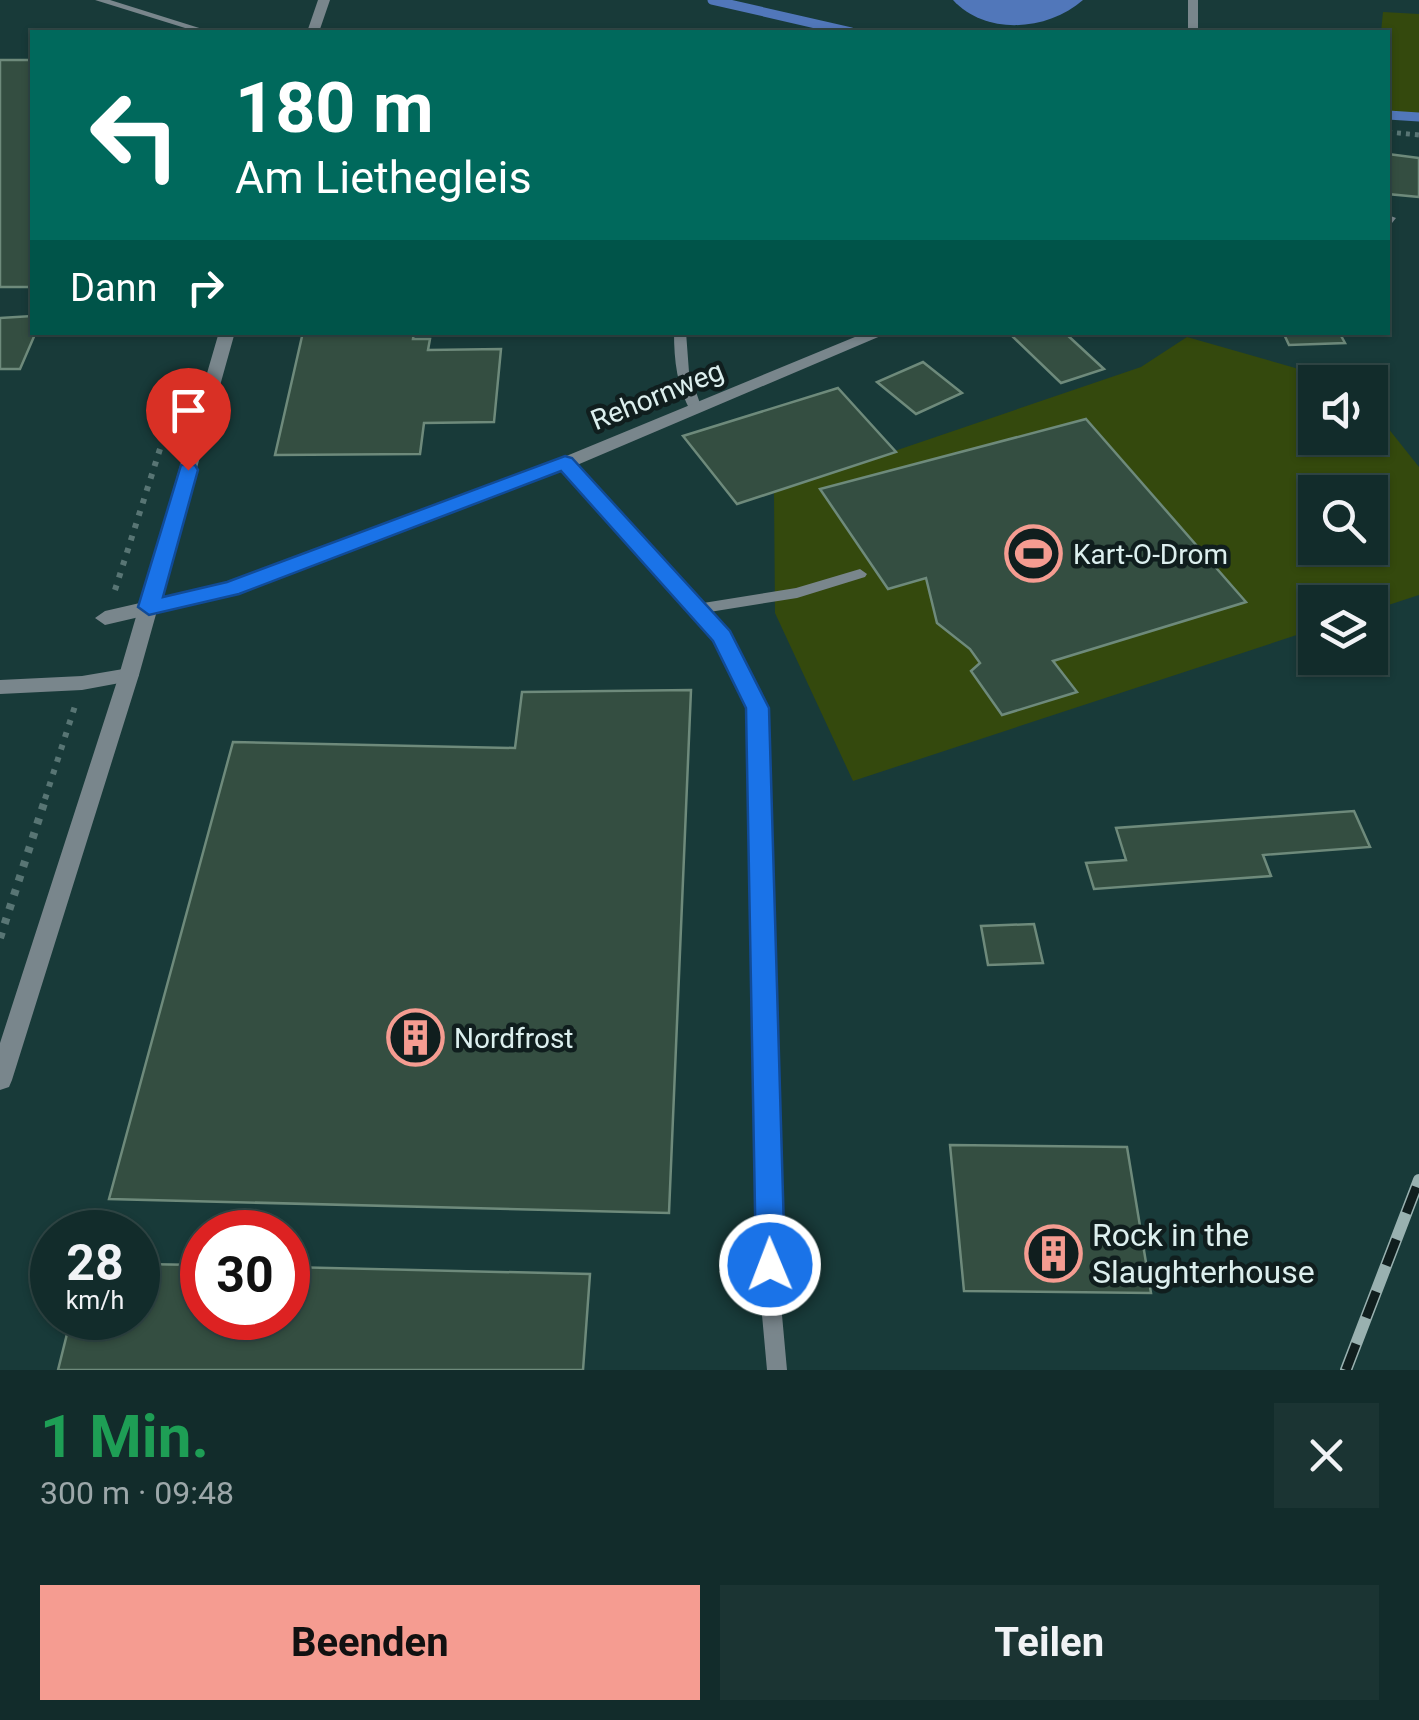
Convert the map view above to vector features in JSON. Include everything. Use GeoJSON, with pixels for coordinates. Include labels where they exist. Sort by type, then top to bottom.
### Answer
{"type":"FeatureCollection","features":[{"type":"Feature","properties":{"kind":"street"},"geometry":{"type":"LineString","coordinates":[[314,30],[324,0]]}},
{"type":"Feature","properties":{"kind":"street"},"geometry":{"type":"LineString","coordinates":[[0,1080],[129,675],[226,335]]}},
{"type":"Feature","properties":{"kind":"street","name":"Rehornweg"},"geometry":{"type":"LineString","coordinates":[[106,618],[231,588],[565,463],[875,335]]}},
{"type":"Feature","properties":{"kind":"street"},"geometry":{"type":"LineString","coordinates":[[565,463],[722,637],[757,708],[771,1304]]}},
{"type":"Feature","properties":{"kind":"street"},"geometry":{"type":"LineString","coordinates":[[0,686],[82,684],[129,675]]}},
{"type":"Feature","properties":{"kind":"lane"},"geometry":{"type":"LineString","coordinates":[[100,0],[200,30]]}},
{"type":"Feature","properties":{"kind":"lane"},"geometry":{"type":"LineString","coordinates":[[1193,0],[1193,30]]}},
{"type":"Feature","properties":{"kind":"lane"},"geometry":{"type":"LineString","coordinates":[[680,335],[680,371],[696,409]]}},
{"type":"Feature","properties":{"kind":"lane"},"geometry":{"type":"LineString","coordinates":[[697,609],[798,593],[860,574]]}},
{"type":"Feature","properties":{"kind":"lane"},"geometry":{"type":"LineString","coordinates":[[771,1304],[778,1370]]}},
{"type":"Feature","properties":{"kind":"path"},"geometry":{"type":"LineString","coordinates":[[1390,132],[1419,135]]}},
{"type":"Feature","properties":{"kind":"path"},"geometry":{"type":"LineString","coordinates":[[106,618],[178,390]]}},
{"type":"Feature","properties":{"kind":"path"},"geometry":{"type":"LineString","coordinates":[[0,938],[82,684]]}},
{"type":"Feature","properties":{"kind":"green space"},"geometry":{"type":"Polygon","coordinates":[[[1383,12],[1419,14],[1419,117],[1390,115],[1390,30],[1381,30],[1383,12]]]}},
{"type":"Feature","properties":{"kind":"green space"},"geometry":{"type":"Polygon","coordinates":[[[1187,337],[1298,369],[1298,455],[1388,455],[1388,428],[1419,467],[1419,595],[1388,605],[1388,585],[1298,585],[1298,635],[853,781],[775,613],[774,492],[1141,367],[1187,337]]]}},
{"type":"Feature","properties":{"kind":"water"},"geometry":{"type":"Polygon","coordinates":[[[953,0],[1083,0],[1053,18],[1017,25],[982,20],[953,0]]]}},
{"type":"Feature","properties":{"kind":"building"},"geometry":{"type":"Polygon","coordinates":[[[0,60],[30,60],[30,287],[0,287],[0,60]]]}},
{"type":"Feature","properties":{"kind":"building"},"geometry":{"type":"Polygon","coordinates":[[[1390,154],[1419,158],[1419,197],[1390,194],[1390,154]]]}},
{"type":"Feature","properties":{"kind":"building"},"geometry":{"type":"Polygon","coordinates":[[[30,316],[30,335],[35,335],[20,369],[0,369],[0,318],[30,316]]]}},
{"type":"Feature","properties":{"kind":"building"},"geometry":{"type":"Polygon","coordinates":[[[302,335],[414,335],[413,339],[430,339],[428,350],[501,349],[494,422],[424,423],[420,454],[275,455],[302,335]]]}},
{"type":"Feature","properties":{"kind":"building"},"geometry":{"type":"Polygon","coordinates":[[[1011,335],[1067,335],[1104,369],[1061,383],[1011,335]]]}},
{"type":"Feature","properties":{"kind":"building"},"geometry":{"type":"Polygon","coordinates":[[[1284,335],[1341,335],[1345,343],[1289,345],[1284,335]]]}},
{"type":"Feature","properties":{"kind":"building"},"geometry":{"type":"Polygon","coordinates":[[[923,362],[962,393],[916,414],[877,382],[923,362]]]}},
{"type":"Feature","properties":{"kind":"building"},"geometry":{"type":"Polygon","coordinates":[[[838,388],[896,452],[737,504],[683,436],[838,388]]]}},
{"type":"Feature","properties":{"kind":"building","name":"Kart-O-Drom"},"geometry":{"type":"Polygon","coordinates":[[[1086,419],[1246,602],[1053,661],[1077,692],[1002,715],[971,671],[980,663],[970,649],[937,623],[926,578],[888,589],[820,489],[1086,419]]]}},
{"type":"Feature","properties":{"kind":"building","name":"Nordfrost"},"geometry":{"type":"Polygon","coordinates":[[[691,690],[669,1213],[109,1199],[233,742],[515,748],[522,692],[691,690]]]}},
{"type":"Feature","properties":{"kind":"building"},"geometry":{"type":"Polygon","coordinates":[[[1354,811],[1370,847],[1263,855],[1271,876],[1094,889],[1086,863],[1126,860],[1116,828],[1354,811]]]}},
{"type":"Feature","properties":{"kind":"building"},"geometry":{"type":"Polygon","coordinates":[[[1034,924],[1043,963],[988,965],[981,926],[1034,924]]]}},
{"type":"Feature","properties":{"kind":"building","name":"Rock in the Slaughterhouse"},"geometry":{"type":"Polygon","coordinates":[[[950,1145],[1127,1147],[1151,1293],[964,1291],[950,1145]]]}},
{"type":"Feature","properties":{"kind":"building"},"geometry":{"type":"Polygon","coordinates":[[[160,1264],[180,1265],[180,1340],[310,1340],[310,1268],[590,1274],[583,1370],[58,1370],[66,1340],[160,1340],[160,1264]]]}},
{"type":"Feature","properties":{"kind":"waterway"},"geometry":{"type":"LineString","coordinates":[[712,0],[842,30]]}},
{"type":"Feature","properties":{"kind":"waterway"},"geometry":{"type":"LineString","coordinates":[[1390,115],[1419,117]]}},
{"type":"Feature","properties":{"kind":"railway"},"geometry":{"type":"LineString","coordinates":[[1346,1370],[1419,1180]]}},
{"type":"Feature","properties":{"kind":"place","name":"Kart-O-Drom"},"geometry":{"type":"Point","coordinates":[1034,554]}},
{"type":"Feature","properties":{"kind":"place","name":"Nordfrost"},"geometry":{"type":"Point","coordinates":[415,1038]}},
{"type":"Feature","properties":{"kind":"place","name":"Rock in the Slaughterhouse"},"geometry":{"type":"Point","coordinates":[1053,1253]}},
{"type":"Feature","properties":{"kind":"route"},"geometry":{"type":"LineString","coordinates":[[188,470],[149,607],[231,588],[565,463],[722,637],[757,708],[762,788],[770,1265]]}}]}
